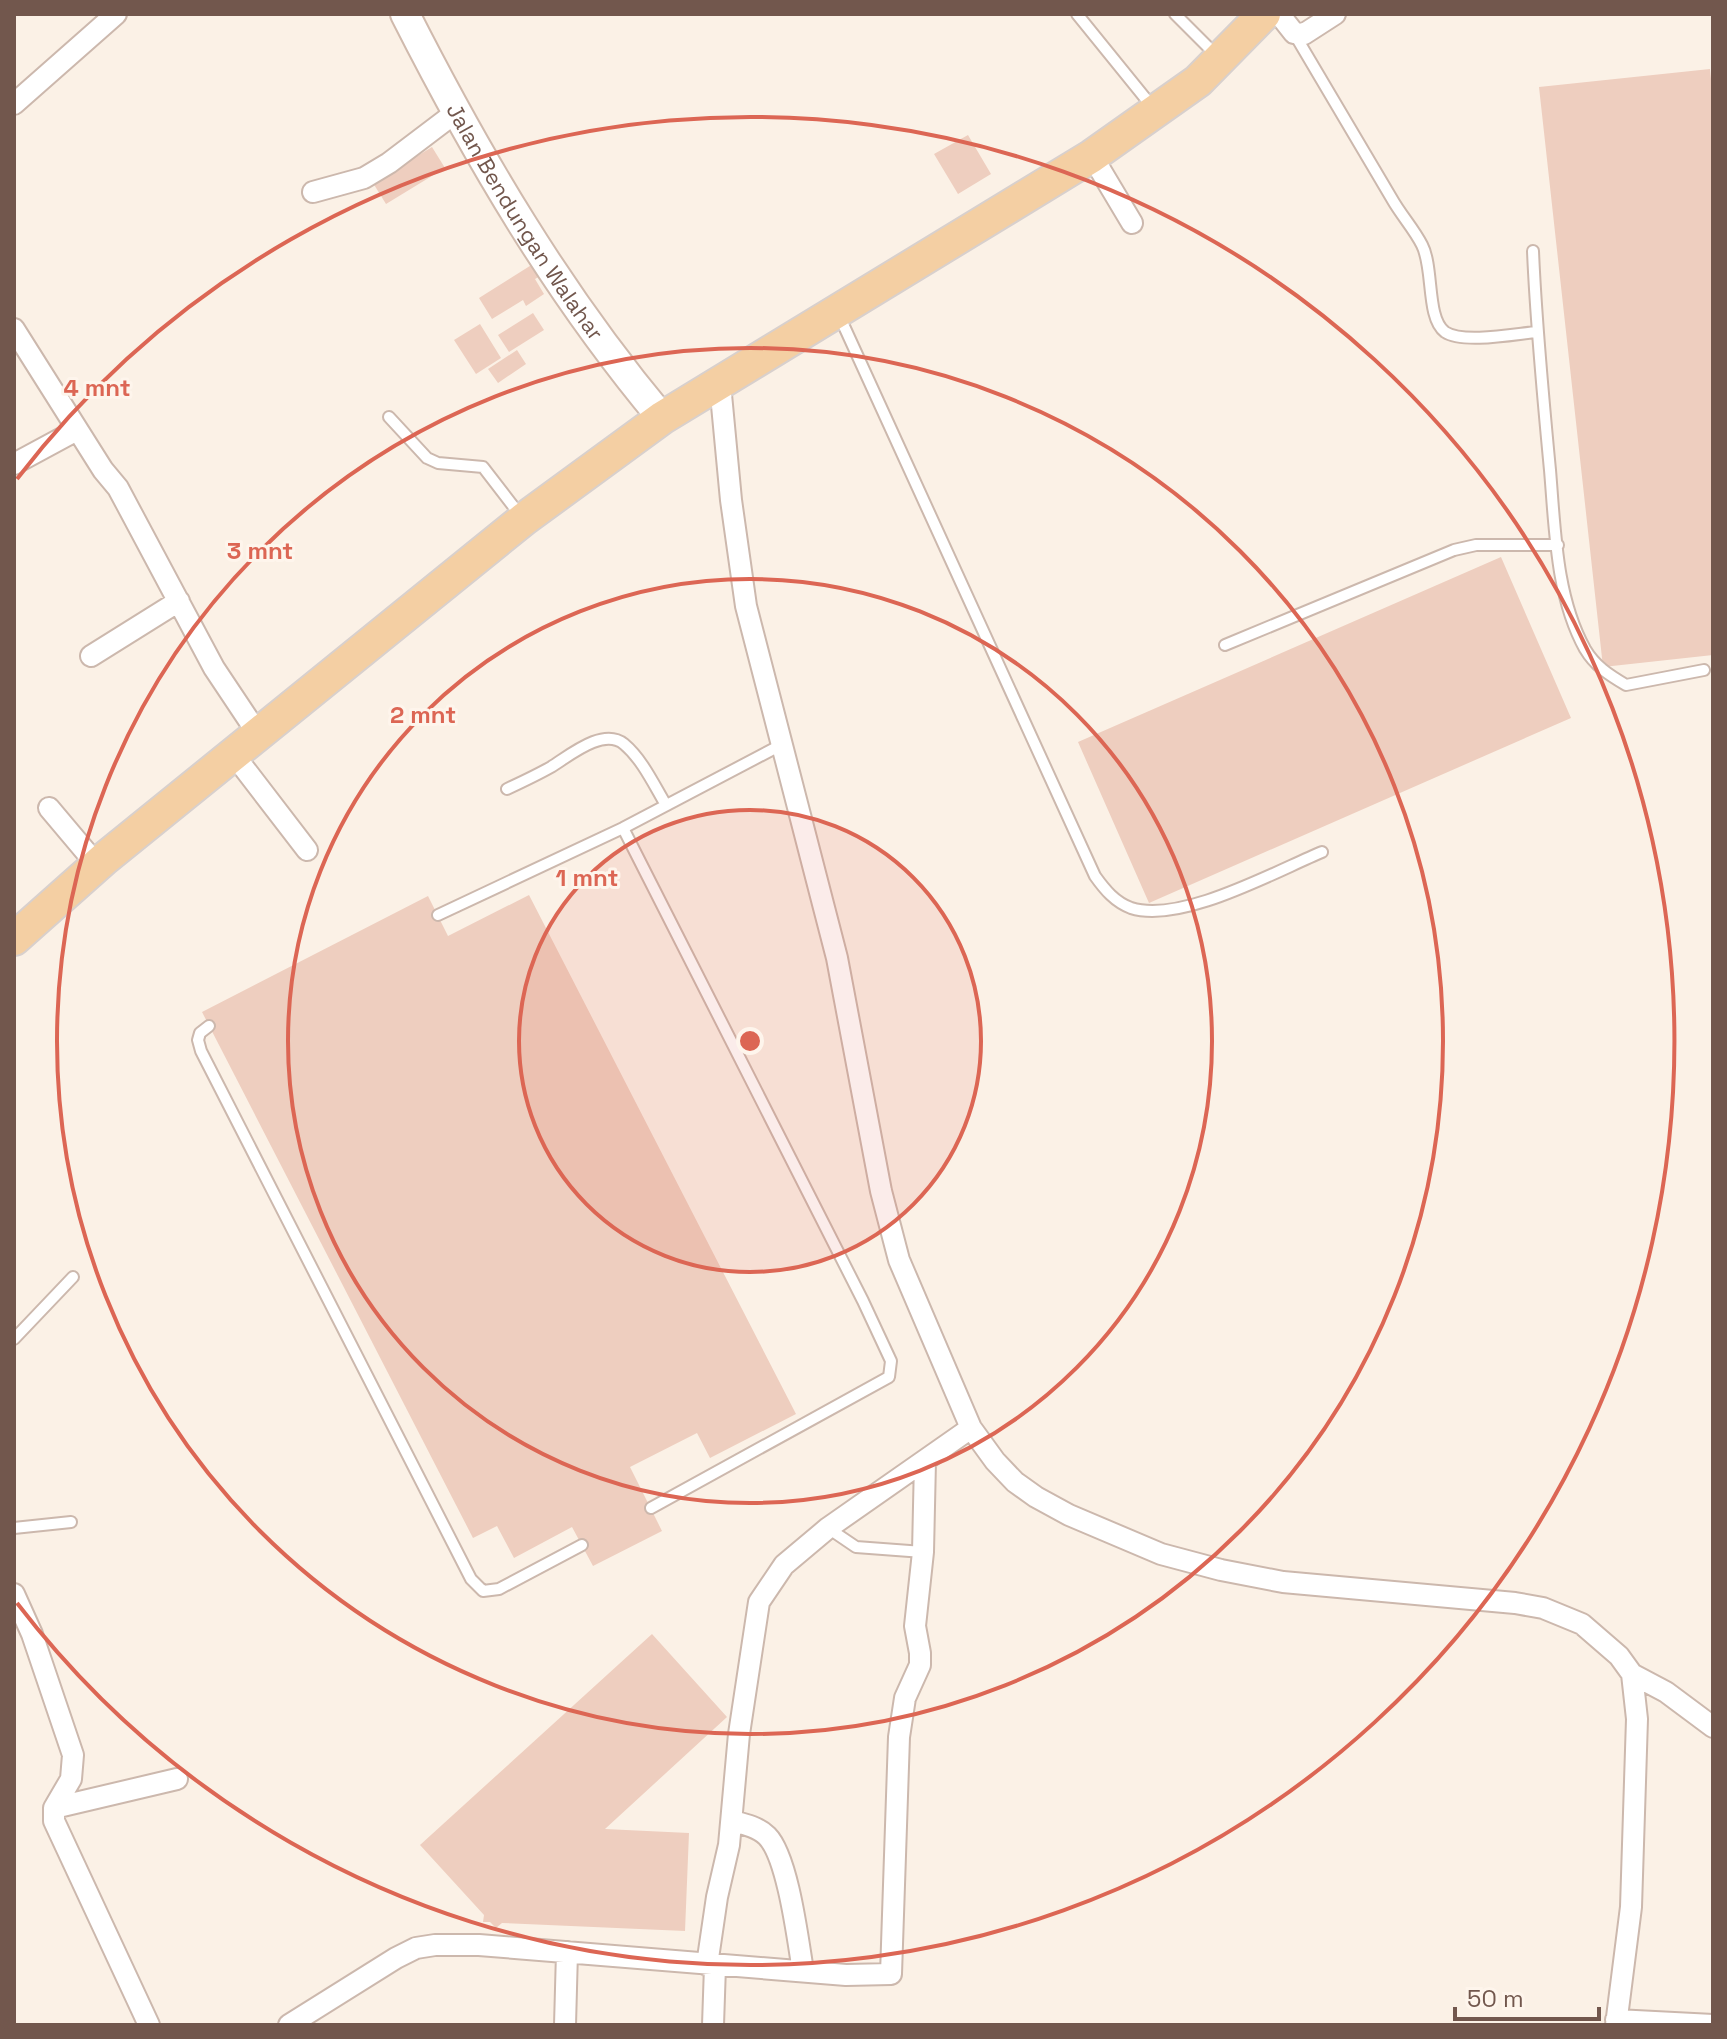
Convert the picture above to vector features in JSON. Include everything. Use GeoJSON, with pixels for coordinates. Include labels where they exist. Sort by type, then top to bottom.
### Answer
{"type":"FeatureCollection","features":[{"type":"Feature","properties":{"kind":"main road"},"geometry":{"type":"LineString","coordinates":[[17,927],[524,519],[662,418],[1092,156],[1198,81],[1264,14]]}},
{"type":"Feature","properties":{"kind":"street"},"geometry":{"type":"LineString","coordinates":[[14,104],[116,14]]}},
{"type":"Feature","properties":{"kind":"street","name":"Jalan Bendungan Walahar"},"geometry":{"type":"LineString","coordinates":[[405,14],[455,113],[549,270],[589,328],[662,418]]}},
{"type":"Feature","properties":{"kind":"street"},"geometry":{"type":"LineString","coordinates":[[1279,14],[1294,33],[1304,34],[1335,14]]}},
{"type":"Feature","properties":{"kind":"street"},"geometry":{"type":"LineString","coordinates":[[313,192],[364,178],[455,113]]}},
{"type":"Feature","properties":{"kind":"street"},"geometry":{"type":"LineString","coordinates":[[1092,156],[1132,223]]}},
{"type":"Feature","properties":{"kind":"street"},"geometry":{"type":"LineString","coordinates":[[14,329],[77,430],[118,488],[214,668],[258,734]]}},
{"type":"Feature","properties":{"kind":"street"},"geometry":{"type":"LineString","coordinates":[[720,384],[746,606],[840,971],[881,1191],[899,1260],[971,1428],[995,1461],[1036,1497],[1069,1515],[1161,1554],[1283,1582],[1543,1608],[1582,1624],[1619,1656],[1632,1674],[1666,1692],[1713,1727]]}},
{"type":"Feature","properties":{"kind":"street"},"geometry":{"type":"LineString","coordinates":[[14,464],[77,430]]}},
{"type":"Feature","properties":{"kind":"street"},"geometry":{"type":"LineString","coordinates":[[91,656],[179,601]]}},
{"type":"Feature","properties":{"kind":"street"},"geometry":{"type":"LineString","coordinates":[[234,755],[307,850]]}},
{"type":"Feature","properties":{"kind":"street"},"geometry":{"type":"LineString","coordinates":[[49,808],[97,865]]}},
{"type":"Feature","properties":{"kind":"street"},"geometry":{"type":"LineString","coordinates":[[713,2025],[711,1965],[732,1821],[739,1734],[759,1602],[784,1565],[828,1528],[971,1428]]}},
{"type":"Feature","properties":{"kind":"street"},"geometry":{"type":"LineString","coordinates":[[289,2025],[396,1958],[416,1948],[435,1945],[479,1945],[711,1965],[891,1974],[899,1737],[905,1698],[920,1665],[915,1626],[923,1552],[925,1461]]}},
{"type":"Feature","properties":{"kind":"street"},"geometry":{"type":"LineString","coordinates":[[14,1594],[32,1634],[73,1755],[71,1779],[54,1808],[54,1821],[149,2025]]}},
{"type":"Feature","properties":{"kind":"street"},"geometry":{"type":"LineString","coordinates":[[1632,1674],[1637,1719],[1631,1907],[1616,2022],[1713,2025]]}},
{"type":"Feature","properties":{"kind":"street"},"geometry":{"type":"LineString","coordinates":[[54,1808],[177,1779]]}},
{"type":"Feature","properties":{"kind":"street"},"geometry":{"type":"LineString","coordinates":[[732,1821],[761,1831],[774,1847],[788,1891],[803,1971]]}},
{"type":"Feature","properties":{"kind":"street"},"geometry":{"type":"LineString","coordinates":[[565,2025],[567,1952]]}},
{"type":"Feature","properties":{"kind":"lane"},"geometry":{"type":"LineString","coordinates":[[1077,14],[1156,110]]}},
{"type":"Feature","properties":{"kind":"lane"},"geometry":{"type":"LineString","coordinates":[[1175,14],[1221,60]]}},
{"type":"Feature","properties":{"kind":"lane"},"geometry":{"type":"LineString","coordinates":[[1294,33],[1423,247],[1430,267],[1435,317],[1440,327],[1454,336],[1472,338],[1536,332]]}},
{"type":"Feature","properties":{"kind":"lane"},"geometry":{"type":"LineString","coordinates":[[1533,251],[1536,332],[1558,545],[1563,582],[1576,630],[1601,669],[1626,685],[1704,670]]}},
{"type":"Feature","properties":{"kind":"lane"},"geometry":{"type":"LineString","coordinates":[[837,312],[1095,876],[1110,895],[1129,907],[1152,913],[1180,910],[1322,852]]}},
{"type":"Feature","properties":{"kind":"lane"},"geometry":{"type":"LineString","coordinates":[[389,417],[427,458],[438,463],[483,467],[524,519]]}},
{"type":"Feature","properties":{"kind":"lane"},"geometry":{"type":"LineString","coordinates":[[1225,645],[1454,550],[1476,545],[1558,545]]}},
{"type":"Feature","properties":{"kind":"lane"},"geometry":{"type":"LineString","coordinates":[[507,789],[583,747],[604,739],[617,740],[640,764],[666,805]]}},
{"type":"Feature","properties":{"kind":"lane"},"geometry":{"type":"LineString","coordinates":[[438,915],[623,828],[781,745]]}},
{"type":"Feature","properties":{"kind":"lane"},"geometry":{"type":"LineString","coordinates":[[623,828],[891,1361],[889,1377],[651,1508]]}},
{"type":"Feature","properties":{"kind":"lane"},"geometry":{"type":"LineString","coordinates":[[209,1026],[200,1033],[201,1051],[471,1579],[483,1591],[499,1589],[582,1545]]}},
{"type":"Feature","properties":{"kind":"lane"},"geometry":{"type":"LineString","coordinates":[[14,1339],[73,1277]]}},
{"type":"Feature","properties":{"kind":"lane"},"geometry":{"type":"LineString","coordinates":[[14,1528],[71,1522]]}},
{"type":"Feature","properties":{"kind":"lane"},"geometry":{"type":"LineString","coordinates":[[828,1528],[856,1547],[923,1552]]}},
{"type":"Feature","properties":{"kind":"building"},"geometry":{"type":"Polygon","coordinates":[[[1710,69],[1713,99],[1713,655],[1603,667],[1539,87],[1710,69]]]}},
{"type":"Feature","properties":{"kind":"building"},"geometry":{"type":"Polygon","coordinates":[[[968,135],[991,174],[958,194],[934,154],[968,135]]]}},
{"type":"Feature","properties":{"kind":"building"},"geometry":{"type":"Polygon","coordinates":[[[432,147],[445,168],[386,204],[373,183],[432,147]]]}},
{"type":"Feature","properties":{"kind":"building"},"geometry":{"type":"Polygon","coordinates":[[[533,264],[540,276],[535,279],[544,294],[526,306],[523,300],[492,319],[479,298],[533,264]]]}},
{"type":"Feature","properties":{"kind":"building"},"geometry":{"type":"Polygon","coordinates":[[[533,313],[544,330],[509,352],[498,335],[533,313]]]}},
{"type":"Feature","properties":{"kind":"building"},"geometry":{"type":"Polygon","coordinates":[[[480,324],[501,358],[476,374],[454,340],[480,324]]]}},
{"type":"Feature","properties":{"kind":"building"},"geometry":{"type":"Polygon","coordinates":[[[517,350],[526,364],[498,383],[488,369],[517,350]]]}},
{"type":"Feature","properties":{"kind":"building"},"geometry":{"type":"Polygon","coordinates":[[[1501,557],[1571,718],[1149,903],[1078,742],[1501,557]]]}},
{"type":"Feature","properties":{"kind":"building"},"geometry":{"type":"Polygon","coordinates":[[[529,895],[796,1414],[710,1458],[697,1433],[630,1467],[662,1531],[593,1566],[572,1527],[514,1558],[497,1526],[473,1538],[202,1012],[428,896],[448,936],[529,895]]]}},
{"type":"Feature","properties":{"kind":"building"},"geometry":{"type":"Polygon","coordinates":[[[652,1634],[727,1717],[605,1829],[689,1833],[685,1931],[502,1923],[496,1928],[490,1922],[483,1922],[484,1915],[420,1845],[652,1634]]]}}]}
